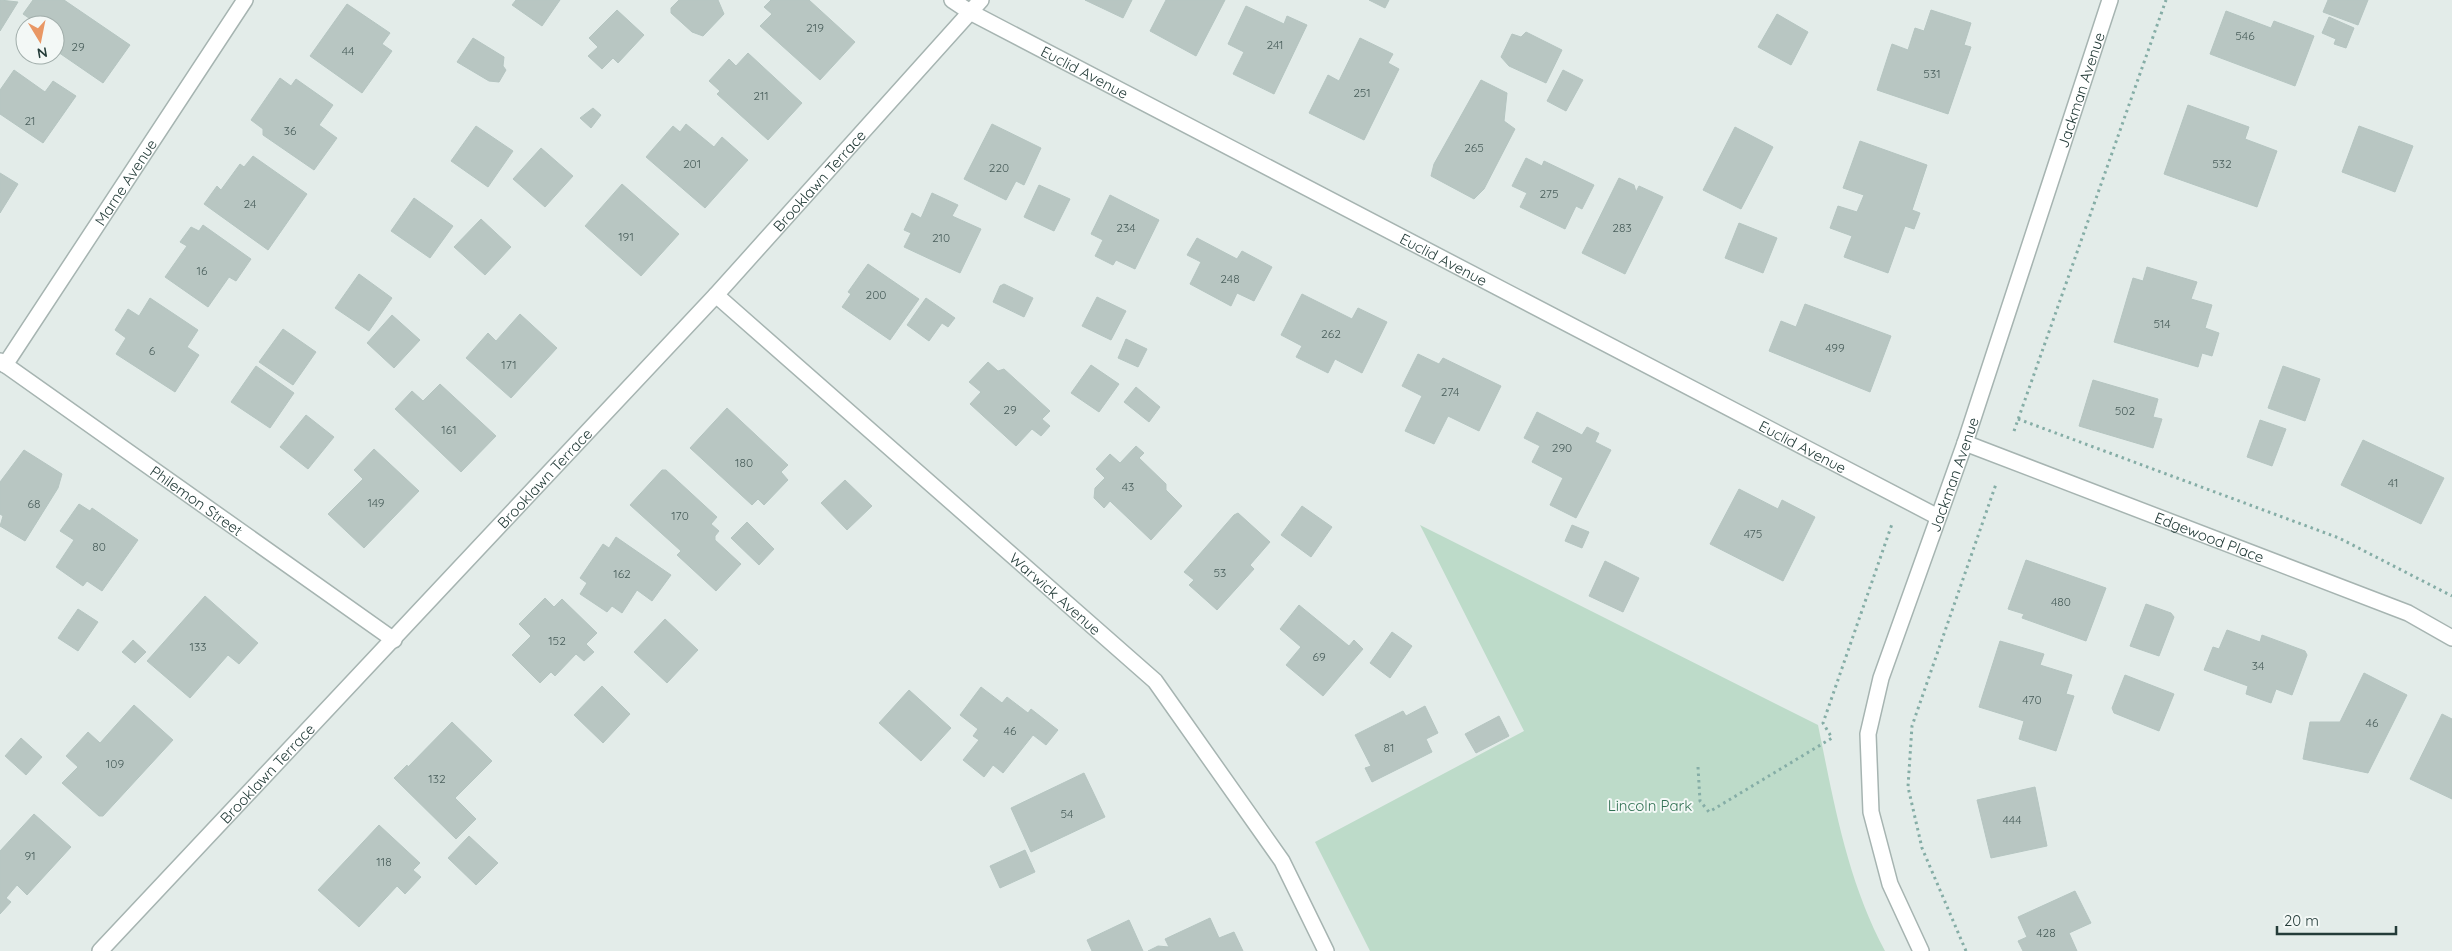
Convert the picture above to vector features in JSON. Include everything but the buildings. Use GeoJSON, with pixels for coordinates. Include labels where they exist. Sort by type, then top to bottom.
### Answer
{"type":"FeatureCollection","features":[{"type":"Feature","properties":{"kind":"street","name":"Marne Avenue"},"geometry":{"type":"LineString","coordinates":[[3,363],[245,0]]}},
{"type":"Feature","properties":{"kind":"street","name":"Euclid Avenue"},"geometry":{"type":"LineString","coordinates":[[952,0],[970,12],[1938,517]]}},
{"type":"Feature","properties":{"kind":"street","name":"Brooklawn Terrace"},"geometry":{"type":"LineString","coordinates":[[100,951],[716,295],[981,0]]}},
{"type":"Feature","properties":{"kind":"street","name":"Jackman Avenue"},"geometry":{"type":"LineString","coordinates":[[1921,951],[1890,884],[1871,812],[1868,734],[1882,678],[1965,442],[2110,0]]}},
{"type":"Feature","properties":{"kind":"street","name":"Warwick Avenue"},"geometry":{"type":"LineString","coordinates":[[716,295],[1155,681],[1282,861],[1326,951]]}},
{"type":"Feature","properties":{"kind":"street","name":"Philemon Street"},"geometry":{"type":"LineString","coordinates":[[3,363],[394,640]]}},
{"type":"Feature","properties":{"kind":"street","name":"Edgewood Place"},"geometry":{"type":"LineString","coordinates":[[1965,442],[2408,613],[2452,638]]}},
{"type":"Feature","properties":{"kind":"path"},"geometry":{"type":"LineString","coordinates":[[2018,419],[2339,538],[2452,596]]}},
{"type":"Feature","properties":{"kind":"path"},"geometry":{"type":"LineString","coordinates":[[1698,767],[1700,801],[1709,812],[1832,738],[1823,723],[1896,516],[1900,498]]}},
{"type":"Feature","properties":{"kind":"green space","name":"Lincoln Park"},"geometry":{"type":"Polygon","coordinates":[[[1420,525],[1818,725],[1836,812],[1851,869],[1872,924],[1885,951],[1370,951],[1315,842],[1524,731],[1420,525]]]}}]}
